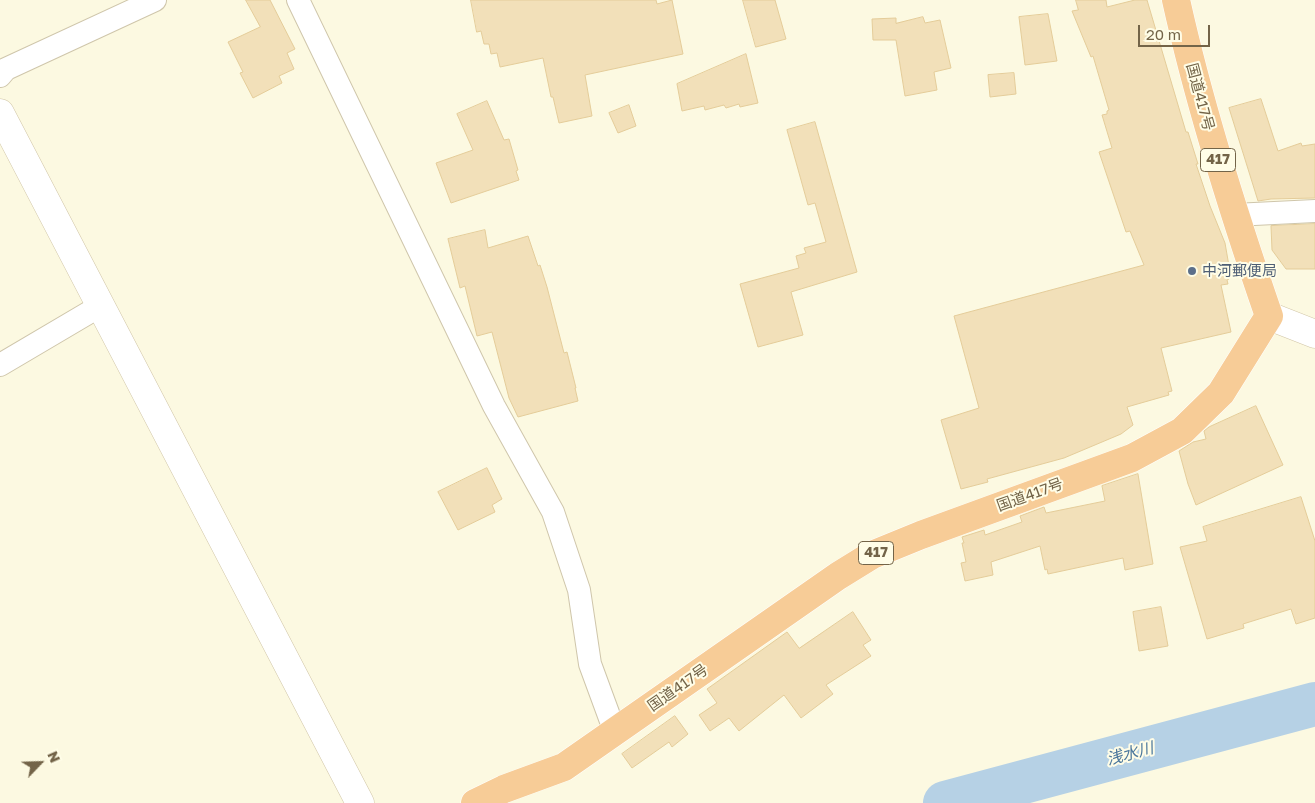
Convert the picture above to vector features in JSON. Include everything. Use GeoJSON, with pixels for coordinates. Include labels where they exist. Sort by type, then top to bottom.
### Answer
{"type":"FeatureCollection","features":[{"type":"Feature","properties":{"kind":"highway","name":"国道417号"},"geometry":{"type":"LineString","coordinates":[[475,803],[504,789],[564,767],[838,576],[872,555],[921,535],[1132,458],[1182,431],[1221,393],[1268,316],[1234,215],[1207,124],[1176,0]]}},
{"type":"Feature","properties":{"kind":"street"},"geometry":{"type":"LineString","coordinates":[[0,76],[6,69],[155,0]]}},
{"type":"Feature","properties":{"kind":"street"},"geometry":{"type":"LineString","coordinates":[[298,0],[494,406],[553,512],[579,590],[590,664],[615,732]]}},
{"type":"Feature","properties":{"kind":"street"},"geometry":{"type":"LineString","coordinates":[[0,113],[360,803]]}},
{"type":"Feature","properties":{"kind":"street"},"geometry":{"type":"LineString","coordinates":[[1234,215],[1315,211]]}},
{"type":"Feature","properties":{"kind":"street"},"geometry":{"type":"LineString","coordinates":[[0,365],[100,306]]}},
{"type":"Feature","properties":{"kind":"street"},"geometry":{"type":"LineString","coordinates":[[1268,316],[1315,334]]}},
{"type":"Feature","properties":{"kind":"building"},"geometry":{"type":"Polygon","coordinates":[[[246,0],[270,0],[295,49],[287,53],[294,69],[279,76],[282,83],[253,98],[240,73],[243,72],[228,42],[260,27],[246,0]]]}},
{"type":"Feature","properties":{"kind":"building"},"geometry":{"type":"Polygon","coordinates":[[[471,0],[656,0],[657,4],[672,0],[683,54],[585,75],[592,116],[559,123],[553,97],[551,97],[543,58],[500,67],[497,53],[491,54],[489,44],[484,44],[481,31],[477,32],[471,0]]]}},
{"type":"Feature","properties":{"kind":"building"},"geometry":{"type":"Polygon","coordinates":[[[743,0],[775,0],[786,39],[756,47],[743,0]]]}},
{"type":"Feature","properties":{"kind":"building"},"geometry":{"type":"Polygon","coordinates":[[[1076,0],[1106,0],[1107,7],[1135,0],[1147,0],[1186,132],[1188,132],[1198,164],[1196,164],[1225,243],[1229,279],[1227,280],[1228,284],[1221,285],[1231,332],[1161,348],[1172,391],[1168,392],[1169,395],[1127,407],[1133,425],[1121,434],[1064,458],[987,479],[988,482],[961,489],[941,420],[979,408],[954,316],[1144,265],[1130,231],[1126,232],[1099,152],[1112,148],[1102,115],[1107,114],[1109,110],[1093,56],[1091,57],[1072,11],[1078,10],[1076,0]]]}},
{"type":"Feature","properties":{"kind":"building"},"geometry":{"type":"Polygon","coordinates":[[[1048,14],[1057,61],[1025,65],[1019,17],[1048,14]]]}},
{"type":"Feature","properties":{"kind":"building"},"geometry":{"type":"Polygon","coordinates":[[[923,17],[925,23],[940,20],[951,68],[934,72],[937,90],[905,96],[896,40],[873,40],[872,19],[896,18],[896,23],[923,17]]]}},
{"type":"Feature","properties":{"kind":"building"},"geometry":{"type":"Polygon","coordinates":[[[746,54],[758,103],[740,107],[739,104],[726,108],[724,105],[705,110],[704,106],[682,111],[677,84],[746,54]]]}},
{"type":"Feature","properties":{"kind":"building"},"geometry":{"type":"Polygon","coordinates":[[[1014,73],[1016,94],[990,97],[988,75],[1014,73]]]}},
{"type":"Feature","properties":{"kind":"building"},"geometry":{"type":"Polygon","coordinates":[[[1261,99],[1278,151],[1301,143],[1302,146],[1315,144],[1315,198],[1258,201],[1229,108],[1261,99]]]}},
{"type":"Feature","properties":{"kind":"building"},"geometry":{"type":"Polygon","coordinates":[[[487,101],[504,140],[509,139],[519,180],[451,203],[436,163],[473,150],[457,114],[487,101]]]}},
{"type":"Feature","properties":{"kind":"building"},"geometry":{"type":"Polygon","coordinates":[[[629,105],[636,126],[618,133],[609,113],[629,105]]]}},
{"type":"Feature","properties":{"kind":"building"},"geometry":{"type":"Polygon","coordinates":[[[815,122],[857,272],[791,292],[803,335],[758,347],[740,284],[799,268],[796,256],[806,253],[804,248],[826,242],[815,203],[808,205],[787,130],[815,122]]]}},
{"type":"Feature","properties":{"kind":"building"},"geometry":{"type":"Polygon","coordinates":[[[1315,224],[1315,269],[1286,269],[1272,250],[1271,226],[1315,224]]]}},
{"type":"Feature","properties":{"kind":"building"},"geometry":{"type":"Polygon","coordinates":[[[485,230],[488,248],[528,236],[547,287],[564,353],[567,352],[578,401],[518,417],[509,398],[492,332],[477,336],[465,286],[460,288],[448,239],[485,230]]]}},
{"type":"Feature","properties":{"kind":"building"},"geometry":{"type":"Polygon","coordinates":[[[1256,406],[1283,465],[1196,505],[1179,451],[1193,442],[1206,439],[1204,431],[1209,427],[1256,406]]]}},
{"type":"Feature","properties":{"kind":"building"},"geometry":{"type":"Polygon","coordinates":[[[487,468],[502,499],[492,505],[495,512],[458,530],[438,492],[487,468]]]}},
{"type":"Feature","properties":{"kind":"building"},"geometry":{"type":"Polygon","coordinates":[[[1138,474],[1153,564],[1125,570],[1123,558],[1048,574],[1047,569],[1045,570],[1040,546],[991,562],[993,575],[965,581],[961,563],[966,562],[962,537],[984,530],[985,535],[1022,522],[1020,516],[1044,507],[1046,513],[1105,501],[1102,486],[1138,474]]]}},
{"type":"Feature","properties":{"kind":"building"},"geometry":{"type":"Polygon","coordinates":[[[1301,497],[1315,541],[1315,618],[1296,624],[1291,609],[1243,624],[1244,628],[1207,639],[1180,547],[1207,541],[1203,527],[1301,497]]]}},
{"type":"Feature","properties":{"kind":"building"},"geometry":{"type":"Polygon","coordinates":[[[1161,607],[1168,646],[1139,651],[1133,612],[1161,607]]]}},
{"type":"Feature","properties":{"kind":"building"},"geometry":{"type":"Polygon","coordinates":[[[853,612],[871,640],[863,645],[871,656],[826,685],[833,694],[801,718],[784,695],[739,731],[729,718],[710,731],[699,715],[717,703],[707,689],[787,632],[799,648],[853,612]]]}},
{"type":"Feature","properties":{"kind":"building"},"geometry":{"type":"Polygon","coordinates":[[[675,716],[688,734],[672,747],[669,742],[632,768],[622,754],[675,716]]]}},
{"type":"Feature","properties":{"kind":"waterway","name":"浅水川"},"geometry":{"type":"LineString","coordinates":[[945,803],[1315,704]]}},
{"type":"Feature","properties":{"kind":"place","name":"中河郵便局"},"geometry":{"type":"Point","coordinates":[1192,271]}}]}
